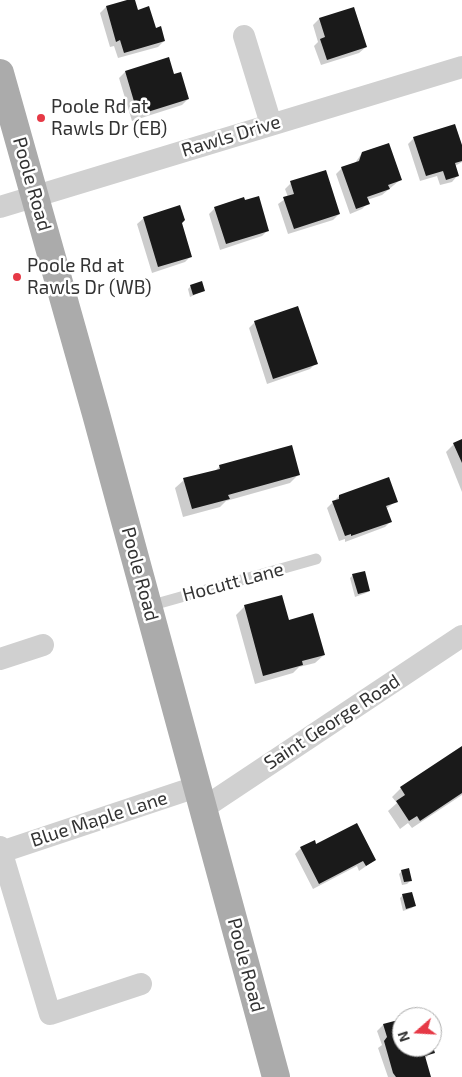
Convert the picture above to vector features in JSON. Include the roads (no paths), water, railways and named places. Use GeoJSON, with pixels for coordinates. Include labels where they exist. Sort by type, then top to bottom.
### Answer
{"type":"FeatureCollection","features":[{"type":"Feature","properties":{"kind":"main road","name":"Poole Road"},"geometry":{"type":"LineString","coordinates":[[0,73],[149,606],[274,1076]]}},
{"type":"Feature","properties":{"kind":"street"},"geometry":{"type":"LineString","coordinates":[[244,36],[271,124]]}},
{"type":"Feature","properties":{"kind":"street","name":"Rawls Drive"},"geometry":{"type":"LineString","coordinates":[[0,207],[462,67]]}},
{"type":"Feature","properties":{"kind":"street","name":"Saint George Road"},"geometry":{"type":"LineString","coordinates":[[199,798],[462,636]]}},
{"type":"Feature","properties":{"kind":"street"},"geometry":{"type":"LineString","coordinates":[[0,659],[44,645]]}},
{"type":"Feature","properties":{"kind":"street","name":"Blue Maple Lane"},"geometry":{"type":"LineString","coordinates":[[1,849],[199,798]]}},
{"type":"Feature","properties":{"kind":"street"},"geometry":{"type":"LineString","coordinates":[[1,849],[50,1014],[141,984]]}},
{"type":"Feature","properties":{"kind":"lane","name":"Hocutt Lane"},"geometry":{"type":"LineString","coordinates":[[149,606],[316,559]]}},
{"type":"Feature","properties":{"kind":"place","name":"Poole Rd at Rawls Dr (EB)"},"geometry":{"type":"Point","coordinates":[41,118]}},
{"type":"Feature","properties":{"kind":"place","name":"Poole Rd at Rawls Dr (WB)"},"geometry":{"type":"Point","coordinates":[17,277]}}]}
